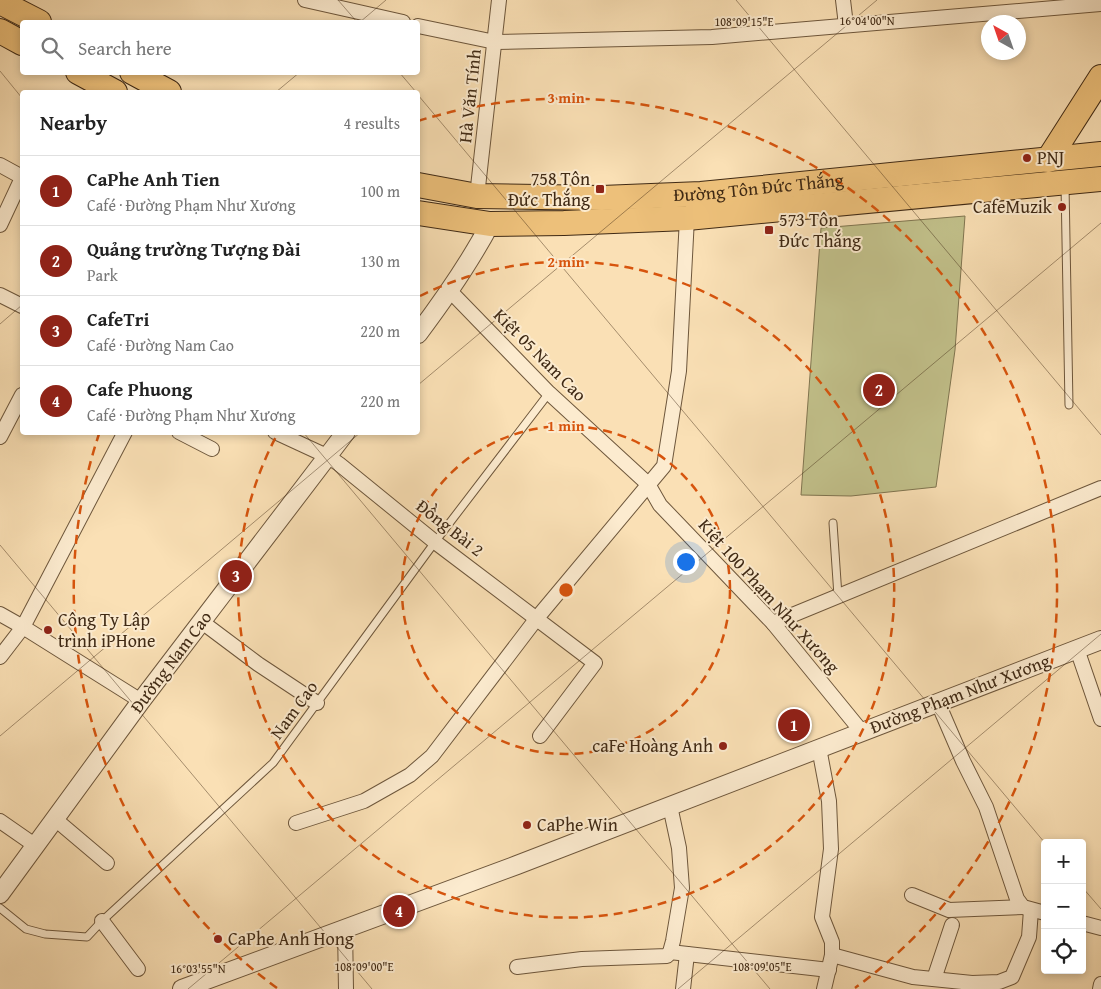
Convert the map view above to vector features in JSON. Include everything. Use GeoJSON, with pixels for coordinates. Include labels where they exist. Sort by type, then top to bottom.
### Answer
{"type":"FeatureCollection","features":[{"type":"Feature","properties":{"kind":"highway"},"geometry":{"type":"LineString","coordinates":[[0,2],[35,20]]}},
{"type":"Feature","properties":{"kind":"highway"},"geometry":{"type":"LineString","coordinates":[[0,31],[20,42]]}},
{"type":"Feature","properties":{"kind":"highway"},"geometry":{"type":"LineString","coordinates":[[84,75],[111,90]]}},
{"type":"Feature","properties":{"kind":"highway"},"geometry":{"type":"LineString","coordinates":[[138,75],[165,90]]}},
{"type":"Feature","properties":{"kind":"highway"},"geometry":{"type":"LineString","coordinates":[[1048,160],[1101,77]]}},
{"type":"Feature","properties":{"kind":"highway","name":"Đường Tôn Đức Thắng"},"geometry":{"type":"LineString","coordinates":[[420,185],[477,196],[602,198],[701,194],[1101,154]]}},
{"type":"Feature","properties":{"kind":"highway","name":"Đường Tôn Đức Thắng"},"geometry":{"type":"LineString","coordinates":[[420,213],[490,224],[687,218],[1101,179]]}},
{"type":"Feature","properties":{"kind":"street"},"geometry":{"type":"LineString","coordinates":[[305,0],[394,20]]}},
{"type":"Feature","properties":{"kind":"street","name":"Hà Văn Tính"},"geometry":{"type":"LineString","coordinates":[[477,196],[500,0]]}},
{"type":"Feature","properties":{"kind":"street"},"geometry":{"type":"LineString","coordinates":[[843,0],[846,26]]}},
{"type":"Feature","properties":{"kind":"street"},"geometry":{"type":"LineString","coordinates":[[420,26],[495,42],[712,37],[1101,4]]}},
{"type":"Feature","properties":{"kind":"street"},"geometry":{"type":"LineString","coordinates":[[0,166],[20,177]]}},
{"type":"Feature","properties":{"kind":"street"},"geometry":{"type":"LineString","coordinates":[[0,225],[20,182]]}},
{"type":"Feature","properties":{"kind":"street"},"geometry":{"type":"LineString","coordinates":[[296,823],[364,802],[410,775],[432,756],[537,618],[664,466],[679,371],[687,218]]}},
{"type":"Feature","properties":{"kind":"street"},"geometry":{"type":"LineString","coordinates":[[420,331],[450,292],[474,255],[490,224]]}},
{"type":"Feature","properties":{"kind":"street","name":"Kiệt 05 Nam Cao"},"geometry":{"type":"LineString","coordinates":[[450,292],[549,394],[648,484]]}},
{"type":"Feature","properties":{"kind":"street"},"geometry":{"type":"LineString","coordinates":[[0,295],[20,305]]}},
{"type":"Feature","properties":{"kind":"street"},"geometry":{"type":"LineString","coordinates":[[0,437],[20,399]]}},
{"type":"Feature","properties":{"kind":"street"},"geometry":{"type":"LineString","coordinates":[[0,657],[23,627],[123,435]]}},
{"type":"Feature","properties":{"kind":"street"},"geometry":{"type":"LineString","coordinates":[[185,435],[212,449]]}},
{"type":"Feature","properties":{"kind":"street","name":"Đồng Bài 2"},"geometry":{"type":"LineString","coordinates":[[281,435],[329,457],[339,464],[435,542],[595,663],[540,736]]}},
{"type":"Feature","properties":{"kind":"street","name":"Đường Nam Cao"},"geometry":{"type":"LineString","coordinates":[[3,885],[36,846],[141,702],[344,435]]}},
{"type":"Feature","properties":{"kind":"street","name":"Kiệt 100 Phạm Như Xương"},"geometry":{"type":"LineString","coordinates":[[648,484],[660,505],[773,623],[862,732]]}},
{"type":"Feature","properties":{"kind":"street"},"geometry":{"type":"LineString","coordinates":[[773,623],[1101,488]]}},
{"type":"Feature","properties":{"kind":"street"},"geometry":{"type":"LineString","coordinates":[[0,614],[141,702]]}},
{"type":"Feature","properties":{"kind":"street"},"geometry":{"type":"LineString","coordinates":[[202,622],[258,664],[317,703]]}},
{"type":"Feature","properties":{"kind":"street","name":"Đường Phạm Như Xương"},"geometry":{"type":"LineString","coordinates":[[182,989],[670,806],[1101,640]]}},
{"type":"Feature","properties":{"kind":"street"},"geometry":{"type":"LineString","coordinates":[[1077,649],[1101,719]]}},
{"type":"Feature","properties":{"kind":"street"},"geometry":{"type":"LineString","coordinates":[[938,703],[963,761],[986,806],[1016,899],[1033,910]]}},
{"type":"Feature","properties":{"kind":"street"},"geometry":{"type":"LineString","coordinates":[[819,748],[829,801],[832,849],[822,917],[832,942],[832,955],[824,989]]}},
{"type":"Feature","properties":{"kind":"street"},"geometry":{"type":"LineString","coordinates":[[516,967],[582,959],[667,956],[670,952],[682,888],[679,848],[670,806]]}},
{"type":"Feature","properties":{"kind":"street"},"geometry":{"type":"LineString","coordinates":[[55,819],[107,863]]}},
{"type":"Feature","properties":{"kind":"street"},"geometry":{"type":"LineString","coordinates":[[0,821],[36,846]]}},
{"type":"Feature","properties":{"kind":"street"},"geometry":{"type":"LineString","coordinates":[[912,895],[949,910],[1033,910]]}},
{"type":"Feature","properties":{"kind":"street"},"geometry":{"type":"LineString","coordinates":[[832,955],[913,977],[972,986],[999,982],[1012,977],[1029,937],[1033,910]]}},
{"type":"Feature","properties":{"kind":"street"},"geometry":{"type":"LineString","coordinates":[[102,921],[138,969]]}},
{"type":"Feature","properties":{"kind":"street"},"geometry":{"type":"LineString","coordinates":[[1086,924],[1101,928]]}},
{"type":"Feature","properties":{"kind":"street"},"geometry":{"type":"LineString","coordinates":[[934,979],[952,925]]}},
{"type":"Feature","properties":{"kind":"street"},"geometry":{"type":"LineString","coordinates":[[345,928],[346,989]]}},
{"type":"Feature","properties":{"kind":"street"},"geometry":{"type":"LineString","coordinates":[[670,952],[829,970]]}},
{"type":"Feature","properties":{"kind":"street"},"geometry":{"type":"LineString","coordinates":[[683,989],[687,954]]}},
{"type":"Feature","properties":{"kind":"street"},"geometry":{"type":"LineString","coordinates":[[1100,989],[1101,984]]}},
{"type":"Feature","properties":{"kind":"lane"},"geometry":{"type":"LineString","coordinates":[[1065,183],[1069,405]]}},
{"type":"Feature","properties":{"kind":"lane","name":"Nam Cao"},"geometry":{"type":"LineString","coordinates":[[0,908],[26,929],[45,934],[87,937],[273,763],[435,542],[549,394]]}},
{"type":"Feature","properties":{"kind":"lane"},"geometry":{"type":"LineString","coordinates":[[833,523],[838,596]]}},
{"type":"Feature","properties":{"kind":"shaded area"},"geometry":{"type":"Polygon","coordinates":[[[965,216],[955,350],[936,487],[851,496],[801,495],[821,228],[965,216]]]}},
{"type":"Feature","properties":{"kind":"place","name":"PNJ"},"geometry":{"type":"Point","coordinates":[1027,158]}},
{"type":"Feature","properties":{"kind":"place","name":"758 Tôn Đức Thắng"},"geometry":{"type":"Point","coordinates":[600,189]}},
{"type":"Feature","properties":{"kind":"place","name":"CafeMuzik"},"geometry":{"type":"Point","coordinates":[1062,207]}},
{"type":"Feature","properties":{"kind":"place","name":"573 Tôn Đức Thắng"},"geometry":{"type":"Point","coordinates":[769,230]}},
{"type":"Feature","properties":{"kind":"place","name":"Quảng trường Tượng Đài"},"geometry":{"type":"Point","coordinates":[879,390]}},
{"type":"Feature","properties":{"kind":"place","name":"CafeTri"},"geometry":{"type":"Point","coordinates":[236,576]}},
{"type":"Feature","properties":{"kind":"place","name":"Công Ty Lập trình iPHone"},"geometry":{"type":"Point","coordinates":[48,630]}},
{"type":"Feature","properties":{"kind":"place","name":"CaPhe Anh Tien"},"geometry":{"type":"Point","coordinates":[794,725]}},
{"type":"Feature","properties":{"kind":"place","name":"caFe Hoàng Anh"},"geometry":{"type":"Point","coordinates":[723,746]}},
{"type":"Feature","properties":{"kind":"place","name":"CaPhe Win"},"geometry":{"type":"Point","coordinates":[527,825]}},
{"type":"Feature","properties":{"kind":"place","name":"Cafe Phuong"},"geometry":{"type":"Point","coordinates":[399,911]}},
{"type":"Feature","properties":{"kind":"place","name":"CaPhe Anh Hong"},"geometry":{"type":"Point","coordinates":[218,939]}}]}
